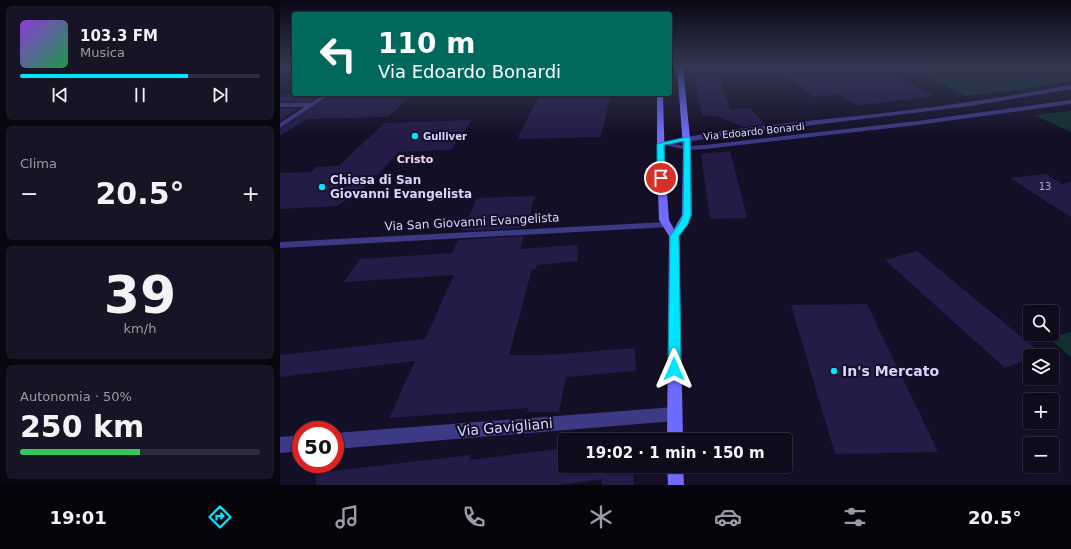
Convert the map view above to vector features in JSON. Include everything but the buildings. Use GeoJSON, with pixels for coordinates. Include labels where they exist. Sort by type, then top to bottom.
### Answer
{"type":"FeatureCollection","features":[{"type":"Feature","properties":{"kind":"main road"},"geometry":{"type":"LineString","coordinates":[[674,236],[683,224],[687,215],[687,138],[682,90]]}},
{"type":"Feature","properties":{"kind":"main road"},"geometry":{"type":"LineString","coordinates":[[660,96],[662,190],[666,225],[674,236],[675,433]]}},
{"type":"Feature","properties":{"kind":"main road"},"geometry":{"type":"LineString","coordinates":[[675,473],[676,485]]}},
{"type":"Feature","properties":{"kind":"street","name":"Via Edoardo Bonardi"},"geometry":{"type":"LineString","coordinates":[[660,144],[687,138],[902,112],[1059,90]]}},
{"type":"Feature","properties":{"kind":"street"},"geometry":{"type":"LineString","coordinates":[[280,126],[325,96]]}},
{"type":"Feature","properties":{"kind":"street","name":"Via Edoardo Bonardi"},"geometry":{"type":"LineString","coordinates":[[660,144],[687,148],[917,123],[1071,102]]}},
{"type":"Feature","properties":{"kind":"street"},"geometry":{"type":"LineString","coordinates":[[280,105],[312,105]]}},
{"type":"Feature","properties":{"kind":"street","name":"Via San Giovanni Evangelista"},"geometry":{"type":"LineString","coordinates":[[280,244],[666,225]]}},
{"type":"Feature","properties":{"kind":"street","name":"Via Gavigliani"},"geometry":{"type":"LineString","coordinates":[[344,440],[675,414]]}},
{"type":"Feature","properties":{"kind":"street"},"geometry":{"type":"LineString","coordinates":[[280,445],[292,444]]}},
{"type":"Feature","properties":{"kind":"green space"},"geometry":{"type":"Polygon","coordinates":[[[953,90],[1019,90],[966,96],[953,90]]]}},
{"type":"Feature","properties":{"kind":"green space"},"geometry":{"type":"Polygon","coordinates":[[[1071,111],[1071,132],[1034,115],[1071,111]]]}},
{"type":"Feature","properties":{"kind":"green space"},"geometry":{"type":"Polygon","coordinates":[[[1071,332],[1071,357],[1052,341],[1059,341],[1059,335],[1071,332]]]}},
{"type":"Feature","properties":{"kind":"place","name":"Gulliver"},"geometry":{"type":"Point","coordinates":[415,136]}},
{"type":"Feature","properties":{"kind":"place","name":"Chiesa di San Giovanni Evangelista"},"geometry":{"type":"Point","coordinates":[322,187]}},
{"type":"Feature","properties":{"kind":"place","name":"In's Mercato"},"geometry":{"type":"Point","coordinates":[834,371]}},
{"type":"Feature","properties":{"kind":"district","name":"Cristo"},"geometry":{"type":"Point","coordinates":[415,159]}},
{"type":"Feature","properties":{"kind":"route"},"geometry":{"type":"LineString","coordinates":[[661,178],[660,144],[687,138],[687,215],[683,224],[674,236],[674,369]]}}]}
